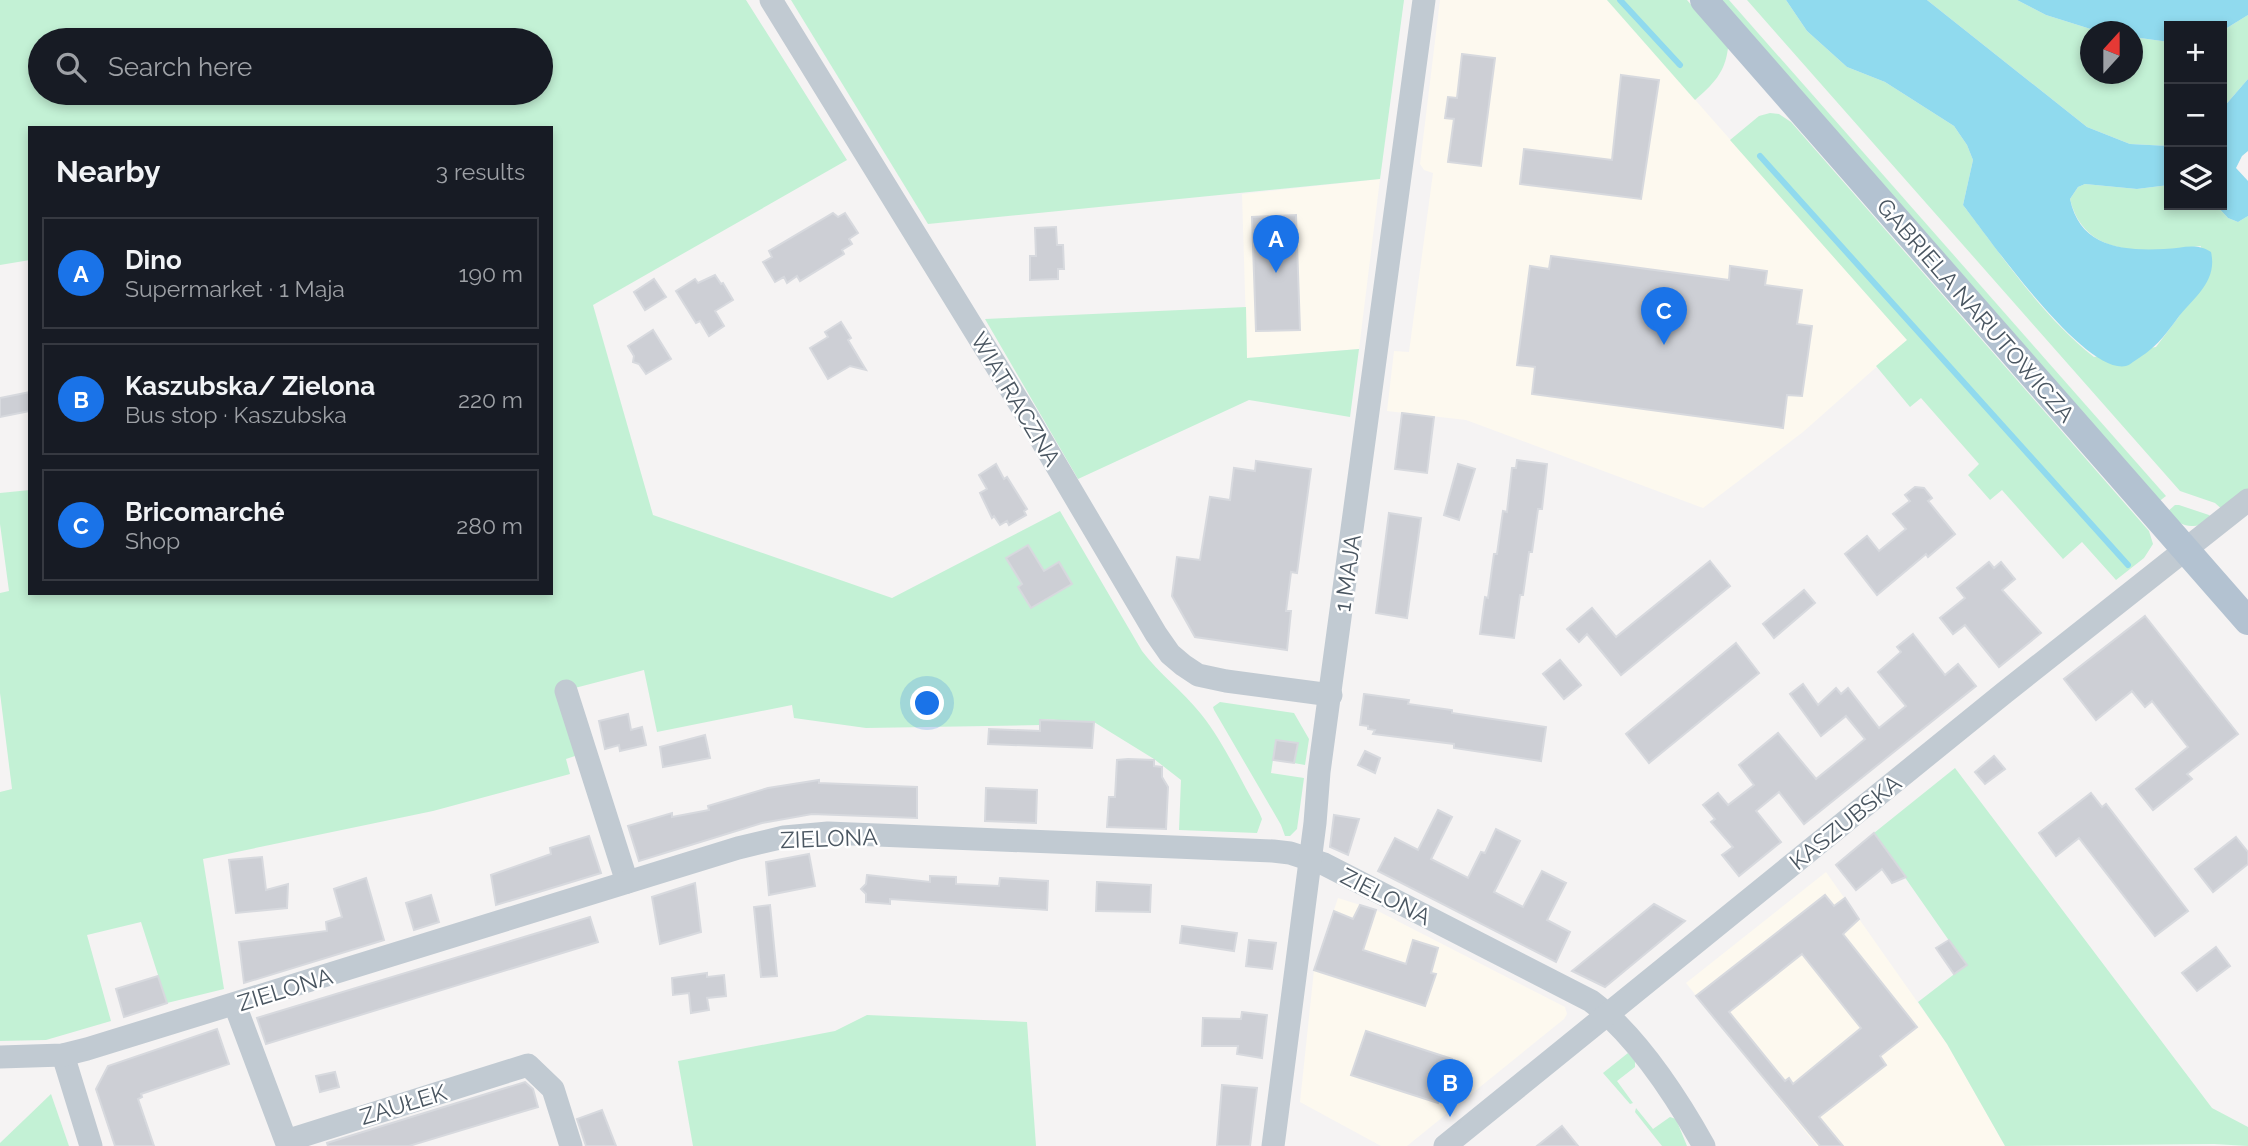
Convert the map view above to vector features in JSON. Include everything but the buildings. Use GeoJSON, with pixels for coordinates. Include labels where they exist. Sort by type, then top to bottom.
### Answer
{"type":"FeatureCollection","features":[{"type":"Feature","properties":{"kind":"main road","name":"GABRIELA NARUTOWICZA"},"geometry":{"type":"LineString","coordinates":[[1704,0],[2248,621]]}},
{"type":"Feature","properties":{"kind":"street","name":"WIATRACZNA"},"geometry":{"type":"LineString","coordinates":[[771,0],[1170,654],[1198,675],[1331,695]]}},
{"type":"Feature","properties":{"kind":"street","name":"1 MAJA"},"geometry":{"type":"LineString","coordinates":[[1273,1146],[1424,0]]}},
{"type":"Feature","properties":{"kind":"street","name":"KASZUBSKA"},"geometry":{"type":"LineString","coordinates":[[1445,1146],[1972,719],[2248,500]]}},
{"type":"Feature","properties":{"kind":"street"},"geometry":{"type":"LineString","coordinates":[[566,691],[627,883]]}},
{"type":"Feature","properties":{"kind":"street","name":"ZIELONA"},"geometry":{"type":"LineString","coordinates":[[0,1057],[63,1055],[235,1005],[764,841],[797,835],[828,833],[1273,851],[1310,859],[1349,876],[1582,996],[1608,1015],[1630,1038],[1661,1079],[1704,1146]]}},
{"type":"Feature","properties":{"kind":"street","name":"ZAUŁEK"},"geometry":{"type":"LineString","coordinates":[[235,1005],[286,1141],[528,1065],[553,1089],[571,1146]]}},
{"type":"Feature","properties":{"kind":"street"},"geometry":{"type":"LineString","coordinates":[[63,1055],[91,1146]]}},
{"type":"Feature","properties":{"kind":"shaded area"},"geometry":{"type":"Polygon","coordinates":[[[1440,0],[1607,0],[1907,340],[1803,432],[1703,508],[1466,420],[1387,411],[1394,351],[1409,352],[1433,173],[1424,170],[1420,164],[1440,0]]]}},
{"type":"Feature","properties":{"kind":"shaded area"},"geometry":{"type":"Polygon","coordinates":[[[1380,179],[1359,349],[1247,358],[1242,194],[1380,179]]]}},
{"type":"Feature","properties":{"kind":"shaded area"},"geometry":{"type":"Polygon","coordinates":[[[1826,872],[1947,1044],[2005,1146],[1817,1146],[1686,983],[1826,872]]]}},
{"type":"Feature","properties":{"kind":"shaded area"},"geometry":{"type":"Polygon","coordinates":[[[1338,898],[1376,910],[1565,1007],[1567,1014],[1407,1146],[1381,1146],[1300,1102],[1314,970],[1338,898]]]}},
{"type":"Feature","properties":{"kind":"green space"},"geometry":{"type":"Polygon","coordinates":[[[0,0],[746,0],[847,160],[593,305],[653,515],[892,598],[1060,511],[1142,651],[1194,706],[1217,736],[1262,819],[1257,833],[1179,830],[1181,780],[1154,759],[1094,722],[1041,719],[1040,725],[866,728],[794,718],[792,705],[657,732],[644,670],[571,689],[575,756],[566,759],[570,774],[433,811],[203,859],[224,989],[167,1003],[141,922],[87,935],[111,1021],[46,1040],[0,1041],[0,792],[12,789],[0,693],[0,593],[9,591],[0,524],[0,493],[28,490],[28,595],[553,595],[553,126],[28,126],[28,260],[0,265],[0,0]]]}},
{"type":"Feature","properties":{"kind":"green space"},"geometry":{"type":"Polygon","coordinates":[[[791,0],[1404,0],[1380,179],[928,224],[791,0]]]}},
{"type":"Feature","properties":{"kind":"green space"},"geometry":{"type":"Polygon","coordinates":[[[1607,0],[1687,0],[1728,48],[1717,77],[1695,100],[1607,0]]]}},
{"type":"Feature","properties":{"kind":"green space"},"geometry":{"type":"Polygon","coordinates":[[[1717,0],[1729,0],[2166,496],[2157,503],[1717,0]]]}},
{"type":"Feature","properties":{"kind":"green space"},"geometry":{"type":"Polygon","coordinates":[[[1747,0],[1786,0],[1807,31],[1847,67],[1885,82],[1954,126],[1973,160],[1963,205],[2040,305],[2094,357],[2156,347],[2180,315],[2201,246],[2142,250],[2105,243],[2090,234],[2078,219],[2070,199],[2078,187],[2085,184],[2137,189],[2164,186],[2164,210],[2221,210],[2228,218],[2238,222],[2248,216],[2248,491],[2224,511],[2215,503],[2180,491],[1747,0]]]}},
{"type":"Feature","properties":{"kind":"green space"},"geometry":{"type":"Polygon","coordinates":[[[1927,0],[2017,0],[2046,15],[2080,26],[2080,84],[2143,84],[2143,38],[2164,41],[2164,146],[2130,144],[2087,127],[1927,0]]]}},
{"type":"Feature","properties":{"kind":"green space"},"geometry":{"type":"Polygon","coordinates":[[[2248,15],[2248,79],[2227,103],[2227,84],[2227,28],[2248,15]]]}},
{"type":"Feature","properties":{"kind":"green space"},"geometry":{"type":"Polygon","coordinates":[[[1779,114],[1791,122],[2149,531],[2153,544],[2144,558],[2116,580],[2082,542],[2063,559],[2002,490],[1990,500],[1968,475],[1979,464],[1921,398],[1910,407],[1876,366],[1907,340],[1730,140],[1759,116],[1779,114]]]}},
{"type":"Feature","properties":{"kind":"green space"},"geometry":{"type":"Polygon","coordinates":[[[1246,307],[1247,358],[1359,349],[1350,417],[1249,400],[1078,479],[985,319],[1246,307]]]}},
{"type":"Feature","properties":{"kind":"green space"},"geometry":{"type":"Polygon","coordinates":[[[2175,505],[2209,515],[2214,520],[2194,526],[2183,525],[2166,513],[2175,505]]]}},
{"type":"Feature","properties":{"kind":"green space"},"geometry":{"type":"Polygon","coordinates":[[[1220,702],[1294,713],[1309,739],[1305,765],[1294,763],[1297,743],[1276,740],[1271,773],[1304,778],[1297,829],[1290,836],[1285,836],[1214,710],[1213,707],[1220,702]]]}},
{"type":"Feature","properties":{"kind":"green space"},"geometry":{"type":"Polygon","coordinates":[[[1955,768],[2212,1108],[2248,1127],[2248,1146],[2005,1146],[1947,1044],[1918,1002],[1966,965],[1874,833],[1955,768]]]}},
{"type":"Feature","properties":{"kind":"green space"},"geometry":{"type":"Polygon","coordinates":[[[867,1015],[1027,1022],[1036,1146],[693,1146],[678,1061],[835,1031],[867,1015]]]}},
{"type":"Feature","properties":{"kind":"green space"},"geometry":{"type":"Polygon","coordinates":[[[1628,1053],[1635,1061],[1635,1067],[1617,1081],[1633,1103],[1630,1104],[1603,1073],[1628,1053]]]}},
{"type":"Feature","properties":{"kind":"green space"},"geometry":{"type":"Polygon","coordinates":[[[51,1094],[69,1146],[0,1146],[0,1143],[51,1094]]]}},
{"type":"Feature","properties":{"kind":"green space"},"geometry":{"type":"Polygon","coordinates":[[[1636,1108],[1653,1129],[1670,1117],[1676,1119],[1687,1146],[1662,1146],[1635,1112],[1636,1108]]]}},
{"type":"Feature","properties":{"kind":"water"},"geometry":{"type":"Polygon","coordinates":[[[1786,0],[1927,0],[2087,127],[2130,144],[2164,146],[2164,186],[2137,189],[2085,184],[2078,187],[2070,199],[2075,215],[2083,227],[2105,243],[2133,249],[2194,247],[2211,252],[2211,272],[2203,289],[2158,342],[2129,365],[2108,363],[2086,349],[2038,301],[1963,205],[1973,160],[1954,126],[1885,82],[1847,67],[1807,31],[1786,0]]]}},
{"type":"Feature","properties":{"kind":"water"},"geometry":{"type":"Polygon","coordinates":[[[2017,0],[2248,0],[2248,15],[2227,28],[2227,21],[2164,21],[2164,41],[2143,38],[2143,21],[2080,21],[2080,26],[2046,15],[2017,0]]]}},
{"type":"Feature","properties":{"kind":"water"},"geometry":{"type":"Polygon","coordinates":[[[2248,79],[2248,151],[2236,168],[2248,181],[2248,216],[2238,222],[2228,218],[2221,210],[2227,210],[2227,103],[2248,79]]]}},
{"type":"Feature","properties":{"kind":"waterway"},"geometry":{"type":"LineString","coordinates":[[1620,0],[1680,65]]}},
{"type":"Feature","properties":{"kind":"waterway"},"geometry":{"type":"LineString","coordinates":[[1760,156],[2128,565]]}},
{"type":"Feature","properties":{"kind":"place","name":"Dino"},"geometry":{"type":"Point","coordinates":[1276,273]}},
{"type":"Feature","properties":{"kind":"place","name":"Bricomarché"},"geometry":{"type":"Point","coordinates":[1664,345]}},
{"type":"Feature","properties":{"kind":"place","name":"Kaszubska/ Zielona"},"geometry":{"type":"Point","coordinates":[1450,1117]}}]}
